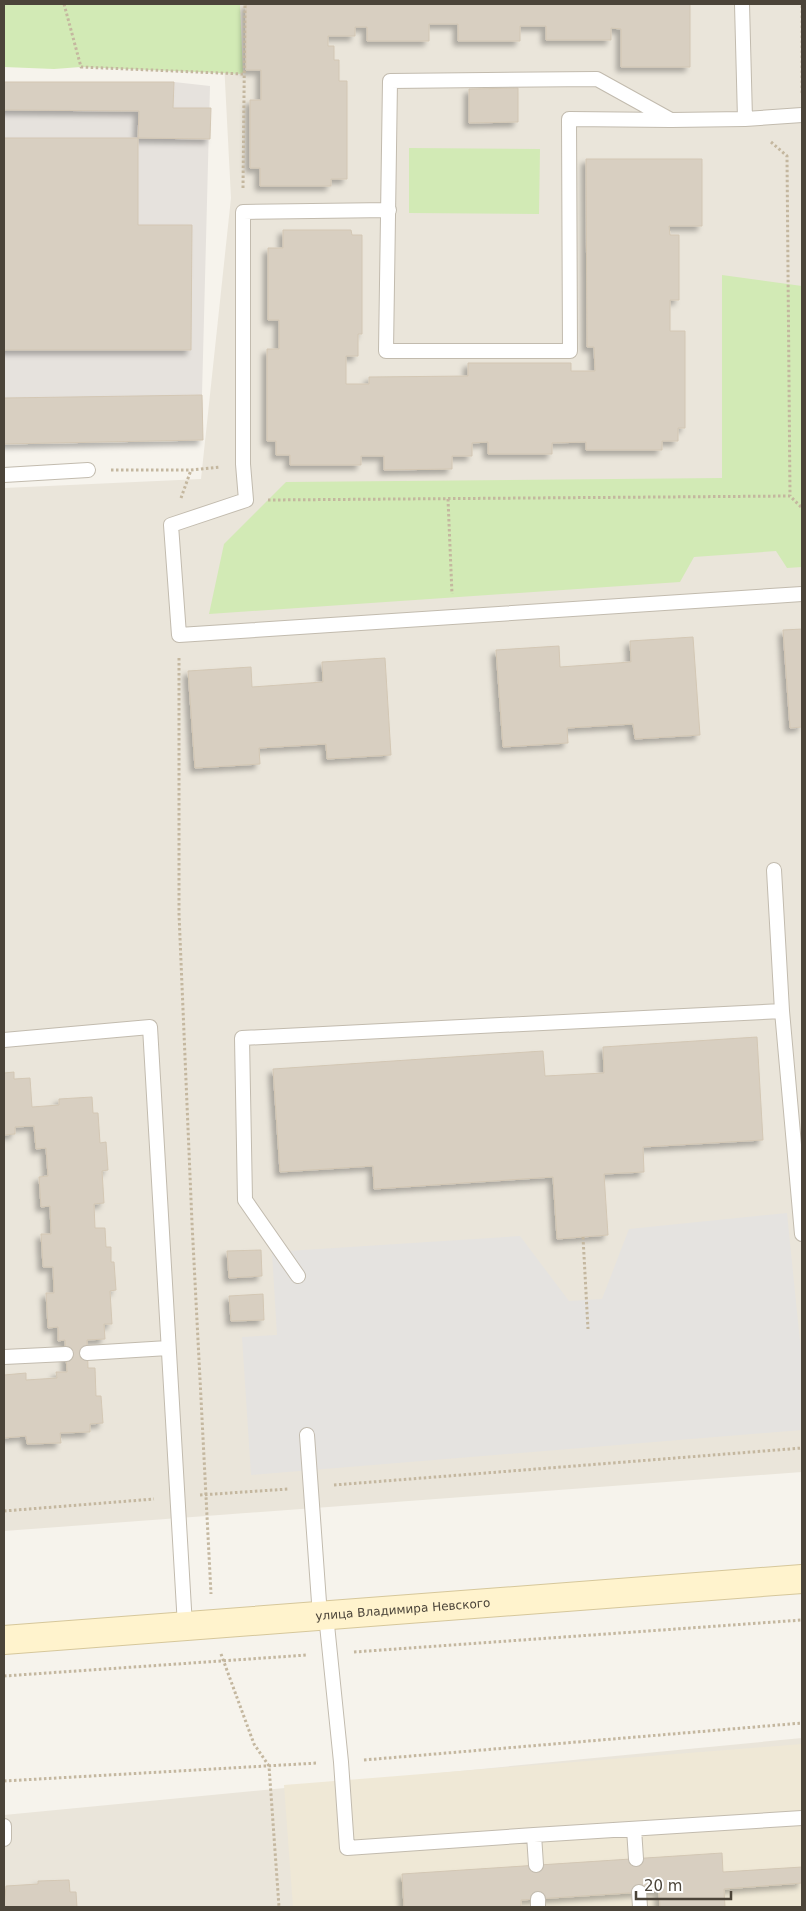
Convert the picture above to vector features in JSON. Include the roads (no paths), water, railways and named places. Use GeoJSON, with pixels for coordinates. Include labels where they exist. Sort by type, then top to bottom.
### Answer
{"type":"FeatureCollection","features":[{"type":"Feature","properties":{"kind":"street","name":"улица Владимира Невского"},"geometry":{"type":"LineString","coordinates":[[4,1640],[802,1579]]}},
{"type":"Feature","properties":{"kind":"lane"},"geometry":{"type":"LineString","coordinates":[[742,4],[745,119]]}},
{"type":"Feature","properties":{"kind":"lane"},"geometry":{"type":"LineString","coordinates":[[671,120],[598,79],[390,81],[386,351],[570,351],[569,119],[671,120],[745,119],[802,115]]}},
{"type":"Feature","properties":{"kind":"lane"},"geometry":{"type":"LineString","coordinates":[[389,210],[243,212],[243,464],[246,500],[171,525],[179,635],[802,594]]}},
{"type":"Feature","properties":{"kind":"lane"},"geometry":{"type":"LineString","coordinates":[[4,475],[88,470]]}},
{"type":"Feature","properties":{"kind":"lane"},"geometry":{"type":"LineString","coordinates":[[774,870],[782,1011],[802,1234]]}},
{"type":"Feature","properties":{"kind":"lane"},"geometry":{"type":"LineString","coordinates":[[298,1276],[245,1200],[242,1038],[782,1011]]}},
{"type":"Feature","properties":{"kind":"lane"},"geometry":{"type":"LineString","coordinates":[[4,1040],[150,1027],[176,1498],[185,1626]]}},
{"type":"Feature","properties":{"kind":"lane"},"geometry":{"type":"LineString","coordinates":[[87,1352],[168,1348]]}},
{"type":"Feature","properties":{"kind":"lane"},"geometry":{"type":"LineString","coordinates":[[4,1357],[66,1354]]}},
{"type":"Feature","properties":{"kind":"lane"},"geometry":{"type":"LineString","coordinates":[[307,1435],[323,1615],[330,1654],[341,1762],[347,1848],[802,1818]]}},
{"type":"Feature","properties":{"kind":"lane"},"geometry":{"type":"LineString","coordinates":[[4,1826],[4,1839]]}},
{"type":"Feature","properties":{"kind":"lane"},"geometry":{"type":"LineString","coordinates":[[634,1829],[636,1859]]}},
{"type":"Feature","properties":{"kind":"lane"},"geometry":{"type":"LineString","coordinates":[[534,1835],[536,1865]]}},
{"type":"Feature","properties":{"kind":"lane"},"geometry":{"type":"LineString","coordinates":[[639,1892],[640,1907]]}}]}
